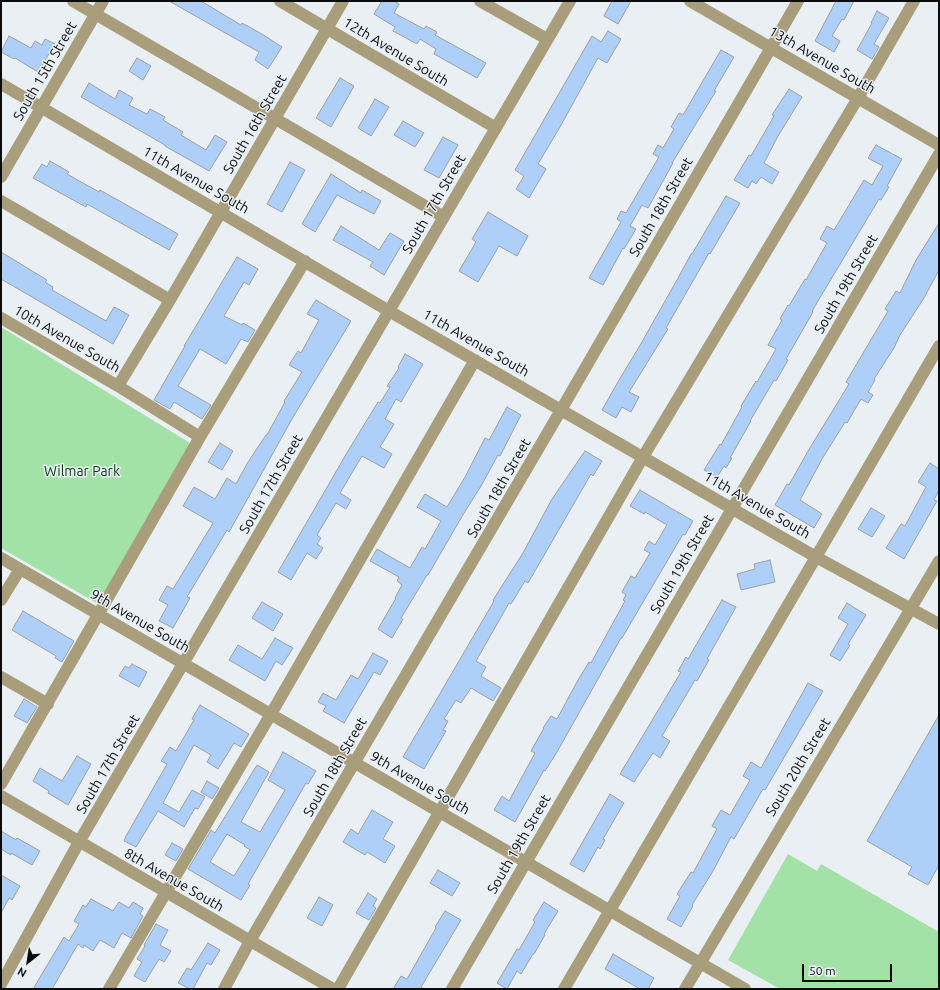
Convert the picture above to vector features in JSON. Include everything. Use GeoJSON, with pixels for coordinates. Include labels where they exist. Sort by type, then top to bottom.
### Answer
{"type":"FeatureCollection","features":[{"type":"Feature","properties":{"kind":"street"},"geometry":{"type":"LineString","coordinates":[[73,1],[444,217]]}},
{"type":"Feature","properties":{"kind":"street","name":"South 15th Street"},"geometry":{"type":"LineString","coordinates":[[1,177],[103,1]]}},
{"type":"Feature","properties":{"kind":"street","name":"12th Avenue South"},"geometry":{"type":"LineString","coordinates":[[280,1],[496,128]]}},
{"type":"Feature","properties":{"kind":"street","name":"South 16th Street"},"geometry":{"type":"LineString","coordinates":[[118,386],[170,300],[344,1]]}},
{"type":"Feature","properties":{"kind":"street"},"geometry":{"type":"LineString","coordinates":[[480,1],[547,39]]}},
{"type":"Feature","properties":{"kind":"street","name":"South 17th Street"},"geometry":{"type":"LineString","coordinates":[[1,984],[79,842],[570,1]]}},
{"type":"Feature","properties":{"kind":"street","name":"13th Avenue South"},"geometry":{"type":"LineString","coordinates":[[690,1],[939,146]]}},
{"type":"Feature","properties":{"kind":"street","name":"South 18th Street"},"geometry":{"type":"LineString","coordinates":[[224,989],[250,941],[561,410],[798,1]]}},
{"type":"Feature","properties":{"kind":"street"},"geometry":{"type":"LineString","coordinates":[[338,989],[643,457],[858,98],[914,1]]}},
{"type":"Feature","properties":{"kind":"street","name":"11th Avenue South"},"geometry":{"type":"LineString","coordinates":[[1,84],[389,311],[816,557],[939,624]]}},
{"type":"Feature","properties":{"kind":"street","name":"South 19th Street"},"geometry":{"type":"LineString","coordinates":[[452,989],[939,154]]}},
{"type":"Feature","properties":{"kind":"street"},"geometry":{"type":"LineString","coordinates":[[1,201],[170,300]]}},
{"type":"Feature","properties":{"kind":"street"},"geometry":{"type":"LineString","coordinates":[[1,784],[200,437],[305,261]]}},
{"type":"Feature","properties":{"kind":"street","name":"10th Avenue South"},"geometry":{"type":"LineString","coordinates":[[1,318],[118,386],[200,437]]}},
{"type":"Feature","properties":{"kind":"street"},"geometry":{"type":"LineString","coordinates":[[564,989],[939,346]]}},
{"type":"Feature","properties":{"kind":"street"},"geometry":{"type":"LineString","coordinates":[[109,989],[271,714],[475,360]]}},
{"type":"Feature","properties":{"kind":"street","name":"9th Avenue South"},"geometry":{"type":"LineString","coordinates":[[1,558],[745,989]]}},
{"type":"Feature","properties":{"kind":"street","name":"South 20th Street"},"geometry":{"type":"LineString","coordinates":[[685,989],[939,560]]}},
{"type":"Feature","properties":{"kind":"street"},"geometry":{"type":"LineString","coordinates":[[1,600],[20,569]]}},
{"type":"Feature","properties":{"kind":"street"},"geometry":{"type":"LineString","coordinates":[[1,677],[48,704]]}},
{"type":"Feature","properties":{"kind":"street","name":"8th Avenue South"},"geometry":{"type":"LineString","coordinates":[[1,796],[333,989]]}},
{"type":"Feature","properties":{"kind":"green space","name":"Wilmar Park"},"geometry":{"type":"Polygon","coordinates":[[[1,327],[190,443],[100,605],[1,548],[1,327]]]}},
{"type":"Feature","properties":{"kind":"green space"},"geometry":{"type":"Polygon","coordinates":[[[788,854],[817,871],[821,864],[939,932],[939,989],[780,989],[728,960],[788,854]]]}},
{"type":"Feature","properties":{"kind":"building"},"geometry":{"type":"Polygon","coordinates":[[[169,1],[201,1],[241,25],[242,23],[262,34],[282,47],[268,69],[255,60],[259,52],[169,1]]]}},
{"type":"Feature","properties":{"kind":"building"},"geometry":{"type":"Polygon","coordinates":[[[382,1],[394,1],[399,4],[394,13],[424,29],[426,26],[437,32],[435,35],[486,63],[477,78],[434,54],[436,49],[420,39],[417,44],[393,31],[395,27],[374,14],[382,1]]]}},
{"type":"Feature","properties":{"kind":"building"},"geometry":{"type":"Polygon","coordinates":[[[612,1],[631,1],[618,24],[604,16],[612,1]]]}},
{"type":"Feature","properties":{"kind":"building"},"geometry":{"type":"Polygon","coordinates":[[[836,1],[854,1],[844,20],[842,19],[832,36],[840,41],[834,52],[815,41],[836,1]]]}},
{"type":"Feature","properties":{"kind":"building"},"geometry":{"type":"Polygon","coordinates":[[[877,11],[889,18],[874,44],[879,47],[872,59],[857,50],[877,11]]]}},
{"type":"Feature","properties":{"kind":"building"},"geometry":{"type":"Polygon","coordinates":[[[608,31],[621,39],[607,63],[598,58],[538,164],[546,169],[529,198],[516,189],[524,176],[515,170],[592,36],[601,42],[608,31]]]}},
{"type":"Feature","properties":{"kind":"building"},"geometry":{"type":"Polygon","coordinates":[[[9,36],[31,48],[35,41],[42,45],[45,39],[55,44],[38,72],[15,58],[14,59],[1,52],[9,36]]]}},
{"type":"Feature","properties":{"kind":"building"},"geometry":{"type":"Polygon","coordinates":[[[721,50],[734,57],[714,91],[716,91],[672,163],[648,208],[642,205],[630,226],[636,229],[624,249],[623,248],[603,285],[589,278],[621,222],[617,219],[621,211],[626,213],[659,157],[653,154],[658,145],[663,148],[674,129],[671,127],[679,113],[683,115],[721,50]]]}},
{"type":"Feature","properties":{"kind":"building"},"geometry":{"type":"Polygon","coordinates":[[[137,58],[151,66],[143,80],[129,71],[137,58]]]}},
{"type":"Feature","properties":{"kind":"building"},"geometry":{"type":"Polygon","coordinates":[[[340,78],[354,86],[331,127],[316,118],[340,78]]]}},
{"type":"Feature","properties":{"kind":"building"},"geometry":{"type":"Polygon","coordinates":[[[89,83],[115,99],[119,90],[133,98],[129,105],[147,114],[150,109],[165,117],[163,120],[183,132],[181,135],[206,150],[215,135],[227,142],[209,171],[81,97],[89,83]]]}},
{"type":"Feature","properties":{"kind":"building"},"geometry":{"type":"Polygon","coordinates":[[[789,89],[802,97],[778,136],[764,163],[779,172],[772,184],[761,177],[756,184],[752,181],[748,188],[734,180],[749,155],[751,156],[774,116],[772,115],[789,89]]]}},
{"type":"Feature","properties":{"kind":"building"},"geometry":{"type":"Polygon","coordinates":[[[375,99],[389,107],[371,136],[358,128],[375,99]]]}},
{"type":"Feature","properties":{"kind":"building"},"geometry":{"type":"Polygon","coordinates":[[[403,121],[424,133],[415,147],[394,135],[403,121]]]}},
{"type":"Feature","properties":{"kind":"building"},"geometry":{"type":"Polygon","coordinates":[[[443,137],[458,145],[439,178],[424,170],[443,137]]]}},
{"type":"Feature","properties":{"kind":"building"},"geometry":{"type":"Polygon","coordinates":[[[876,145],[902,159],[887,186],[889,187],[881,200],[879,199],[812,311],[813,312],[786,359],[788,360],[776,381],[774,380],[750,421],[730,458],[732,458],[726,468],[724,466],[717,477],[704,470],[720,444],[721,445],[742,407],[741,406],[776,349],[768,345],[782,320],[780,319],[788,305],[789,306],[805,279],[806,280],[827,243],[820,239],[827,226],[834,230],[864,180],[872,185],[883,166],[868,158],[876,145]]]}},
{"type":"Feature","properties":{"kind":"building"},"geometry":{"type":"Polygon","coordinates":[[[50,161],[69,172],[67,174],[99,192],[100,190],[178,234],[169,250],[87,204],[86,207],[33,178],[42,164],[47,167],[50,161]]]}},
{"type":"Feature","properties":{"kind":"building"},"geometry":{"type":"Polygon","coordinates":[[[290,162],[305,170],[282,212],[267,204],[290,162]]]}},
{"type":"Feature","properties":{"kind":"building"},"geometry":{"type":"Polygon","coordinates":[[[331,174],[361,193],[362,190],[381,201],[374,214],[337,195],[315,232],[302,224],[331,174]]]}},
{"type":"Feature","properties":{"kind":"building"},"geometry":{"type":"Polygon","coordinates":[[[726,196],[740,203],[710,254],[709,253],[666,328],[668,329],[629,392],[639,397],[631,412],[622,407],[616,418],[602,410],[691,254],[726,196]]]}},
{"type":"Feature","properties":{"kind":"building"},"geometry":{"type":"Polygon","coordinates":[[[488,212],[528,236],[517,256],[499,246],[478,282],[459,271],[476,242],[472,239],[488,212]]]}},
{"type":"Feature","properties":{"kind":"building"},"geometry":{"type":"Polygon","coordinates":[[[939,223],[939,270],[924,298],[874,379],[875,380],[868,392],[873,395],[868,403],[861,399],[847,423],[845,422],[822,459],[800,500],[822,514],[814,528],[775,505],[787,484],[789,485],[849,384],[846,382],[888,311],[885,309],[896,291],[900,293],[916,260],[939,223]]]}},
{"type":"Feature","properties":{"kind":"building"},"geometry":{"type":"Polygon","coordinates":[[[341,226],[379,250],[390,233],[404,241],[384,275],[370,266],[373,262],[333,240],[341,226]]]}},
{"type":"Feature","properties":{"kind":"building"},"geometry":{"type":"Polygon","coordinates":[[[1,252],[47,280],[45,282],[53,287],[52,290],[106,321],[114,307],[129,315],[113,344],[1,279],[1,252]]]}},
{"type":"Feature","properties":{"kind":"building"},"geometry":{"type":"Polygon","coordinates":[[[237,257],[258,269],[249,285],[244,282],[224,316],[242,325],[243,323],[255,330],[248,342],[241,339],[226,364],[200,349],[178,386],[211,405],[202,419],[174,402],[170,409],[154,400],[237,257]]]}},
{"type":"Feature","properties":{"kind":"building"},"geometry":{"type":"Polygon","coordinates":[[[316,300],[351,321],[292,419],[229,532],[227,530],[187,597],[190,598],[173,628],[159,621],[168,605],[159,600],[167,586],[173,589],[213,523],[183,506],[194,487],[215,499],[227,478],[236,484],[248,462],[267,435],[285,402],[284,401],[302,372],[289,365],[298,351],[301,353],[319,320],[307,314],[316,300]]]}},
{"type":"Feature","properties":{"kind":"building"},"geometry":{"type":"Polygon","coordinates":[[[405,354],[423,364],[401,402],[396,399],[385,419],[394,424],[380,447],[392,454],[384,468],[362,456],[340,493],[351,500],[346,509],[336,503],[317,535],[321,538],[317,544],[323,548],[316,559],[307,553],[291,580],[278,572],[348,451],[378,402],[380,403],[390,387],[387,386],[399,368],[398,367],[405,354]]]}},
{"type":"Feature","properties":{"kind":"building"},"geometry":{"type":"Polygon","coordinates":[[[507,407],[521,415],[500,456],[498,455],[481,486],[401,618],[403,619],[392,638],[378,629],[402,585],[397,581],[399,577],[370,561],[377,549],[410,568],[422,547],[425,549],[441,521],[417,507],[425,494],[447,507],[465,477],[485,438],[489,440],[507,407]]]}},
{"type":"Feature","properties":{"kind":"building"},"geometry":{"type":"Polygon","coordinates":[[[220,443],[233,451],[222,470],[208,462],[220,443]]]}},
{"type":"Feature","properties":{"kind":"building"},"geometry":{"type":"Polygon","coordinates":[[[585,451],[602,461],[593,476],[591,474],[528,583],[525,581],[511,604],[509,603],[476,661],[486,667],[481,676],[501,688],[493,701],[471,688],[461,703],[456,700],[444,719],[448,721],[443,730],[446,731],[424,769],[403,757],[494,601],[493,600],[523,553],[552,499],[585,451]]]}},
{"type":"Feature","properties":{"kind":"building"},"geometry":{"type":"Polygon","coordinates":[[[930,463],[939,469],[939,490],[934,500],[937,501],[904,559],[886,548],[901,524],[905,526],[926,487],[918,482],[930,463]]]}},
{"type":"Feature","properties":{"kind":"building"},"geometry":{"type":"Polygon","coordinates":[[[640,490],[693,521],[685,535],[683,534],[621,638],[557,752],[545,771],[544,770],[515,822],[494,810],[502,796],[509,801],[535,753],[531,751],[543,728],[551,716],[557,719],[578,680],[589,662],[591,663],[625,601],[623,600],[626,595],[622,592],[631,576],[635,578],[650,553],[644,550],[649,541],[655,545],[667,525],[645,512],[644,514],[630,506],[640,490]]]}},
{"type":"Feature","properties":{"kind":"building"},"geometry":{"type":"Polygon","coordinates":[[[871,508],[885,516],[872,537],[858,529],[871,508]]]}},
{"type":"Feature","properties":{"kind":"building"},"geometry":{"type":"Polygon","coordinates":[[[770,560],[775,582],[741,590],[737,574],[755,569],[754,564],[770,560]]]}},
{"type":"Feature","properties":{"kind":"building"},"geometry":{"type":"Polygon","coordinates":[[[722,600],[736,607],[707,659],[709,660],[697,681],[695,680],[662,736],[670,741],[660,758],[653,753],[634,782],[620,774],[681,672],[678,671],[686,657],[688,659],[722,600]]]}},
{"type":"Feature","properties":{"kind":"building"},"geometry":{"type":"Polygon","coordinates":[[[262,602],[283,614],[273,631],[252,618],[262,602]]]}},
{"type":"Feature","properties":{"kind":"building"},"geometry":{"type":"Polygon","coordinates":[[[847,603],[866,615],[848,644],[850,645],[840,661],[830,655],[848,624],[838,618],[847,603]]]}},
{"type":"Feature","properties":{"kind":"building"},"geometry":{"type":"Polygon","coordinates":[[[23,611],[74,641],[62,662],[55,658],[56,656],[12,630],[23,611]]]}},
{"type":"Feature","properties":{"kind":"building"},"geometry":{"type":"Polygon","coordinates":[[[275,638],[293,648],[282,665],[276,661],[265,681],[229,660],[238,645],[262,659],[275,638]]]}},
{"type":"Feature","properties":{"kind":"building"},"geometry":{"type":"Polygon","coordinates":[[[373,653],[388,661],[380,675],[374,672],[344,723],[323,711],[326,706],[318,702],[323,693],[336,700],[351,675],[358,679],[373,653]]]}},
{"type":"Feature","properties":{"kind":"building"},"geometry":{"type":"Polygon","coordinates":[[[132,664],[147,672],[139,687],[119,676],[125,666],[129,668],[132,664]]]}},
{"type":"Feature","properties":{"kind":"building"},"geometry":{"type":"Polygon","coordinates":[[[808,683],[823,691],[765,790],[763,789],[734,839],[731,837],[681,927],[667,919],[680,896],[677,894],[691,872],[693,873],[717,829],[712,826],[721,810],[730,815],[750,780],[743,776],[751,762],[761,768],[808,683]]]}},
{"type":"Feature","properties":{"kind":"building"},"geometry":{"type":"Polygon","coordinates":[[[24,699],[37,707],[27,723],[14,716],[24,699]]]}},
{"type":"Feature","properties":{"kind":"building"},"geometry":{"type":"Polygon","coordinates":[[[200,705],[249,734],[241,747],[234,743],[218,769],[207,762],[211,755],[194,745],[163,803],[179,812],[192,790],[205,797],[198,809],[195,808],[184,827],[158,811],[136,847],[124,841],[167,764],[161,761],[170,747],[176,751],[194,720],[192,719],[200,705]]]}},
{"type":"Feature","properties":{"kind":"building"},"geometry":{"type":"Polygon","coordinates":[[[939,715],[939,865],[928,885],[908,874],[912,867],[867,841],[939,715]]]}},
{"type":"Feature","properties":{"kind":"building"},"geometry":{"type":"Polygon","coordinates":[[[283,752],[316,771],[308,784],[306,783],[248,884],[250,885],[241,900],[188,869],[211,830],[215,833],[257,765],[269,772],[241,822],[260,832],[285,790],[268,780],[283,752]],[[227,834],[210,862],[234,876],[250,850],[244,846],[245,845],[227,834]]]}},
{"type":"Feature","properties":{"kind":"building"},"geometry":{"type":"Polygon","coordinates":[[[77,756],[91,764],[68,805],[48,793],[49,791],[33,781],[40,768],[62,781],[77,756]]]}},
{"type":"Feature","properties":{"kind":"building"},"geometry":{"type":"Polygon","coordinates":[[[207,781],[219,788],[212,799],[201,792],[207,781]]]}},
{"type":"Feature","properties":{"kind":"building"},"geometry":{"type":"Polygon","coordinates":[[[610,794],[624,803],[603,839],[605,840],[600,849],[598,847],[584,872],[570,864],[610,794]]]}},
{"type":"Feature","properties":{"kind":"building"},"geometry":{"type":"Polygon","coordinates":[[[372,810],[393,822],[383,839],[395,846],[385,863],[367,852],[365,855],[343,842],[351,829],[358,834],[372,810]]]}},
{"type":"Feature","properties":{"kind":"building"},"geometry":{"type":"Polygon","coordinates":[[[1,831],[40,851],[32,865],[1,849],[1,831]]]}},
{"type":"Feature","properties":{"kind":"building"},"geometry":{"type":"Polygon","coordinates":[[[172,843],[183,849],[176,861],[165,855],[172,843]]]}},
{"type":"Feature","properties":{"kind":"building"},"geometry":{"type":"Polygon","coordinates":[[[438,870],[460,883],[452,896],[430,883],[438,870]]]}},
{"type":"Feature","properties":{"kind":"building"},"geometry":{"type":"Polygon","coordinates":[[[1,875],[20,886],[12,900],[9,898],[1,913],[1,875]]]}},
{"type":"Feature","properties":{"kind":"building"},"geometry":{"type":"Polygon","coordinates":[[[368,893],[377,899],[373,906],[376,908],[369,920],[356,913],[368,893]]]}},
{"type":"Feature","properties":{"kind":"building"},"geometry":{"type":"Polygon","coordinates":[[[319,897],[333,905],[322,926],[307,918],[319,897]]]}},
{"type":"Feature","properties":{"kind":"building"},"geometry":{"type":"Polygon","coordinates":[[[91,899],[113,911],[119,902],[129,908],[133,902],[143,908],[140,914],[143,916],[131,938],[122,933],[114,948],[100,940],[93,951],[84,945],[83,948],[78,944],[52,989],[33,989],[64,937],[69,941],[79,924],[74,921],[83,905],[86,907],[91,899]]]}},
{"type":"Feature","properties":{"kind":"building"},"geometry":{"type":"Polygon","coordinates":[[[544,902],[558,911],[521,974],[517,971],[507,989],[497,983],[517,949],[519,950],[535,922],[533,920],[544,902]]]}},
{"type":"Feature","properties":{"kind":"building"},"geometry":{"type":"Polygon","coordinates":[[[445,911],[461,920],[421,987],[424,989],[393,989],[401,976],[407,979],[445,911]]]}},
{"type":"Feature","properties":{"kind":"building"},"geometry":{"type":"Polygon","coordinates":[[[156,924],[168,930],[160,945],[171,951],[164,962],[159,959],[145,982],[134,976],[142,962],[137,959],[156,924]]]}},
{"type":"Feature","properties":{"kind":"building"},"geometry":{"type":"Polygon","coordinates":[[[208,943],[220,950],[211,965],[207,963],[193,989],[178,983],[187,968],[191,970],[208,943]]]}},
{"type":"Feature","properties":{"kind":"building"},"geometry":{"type":"Polygon","coordinates":[[[613,954],[654,978],[648,989],[640,989],[605,969],[613,954]]]}}]}
